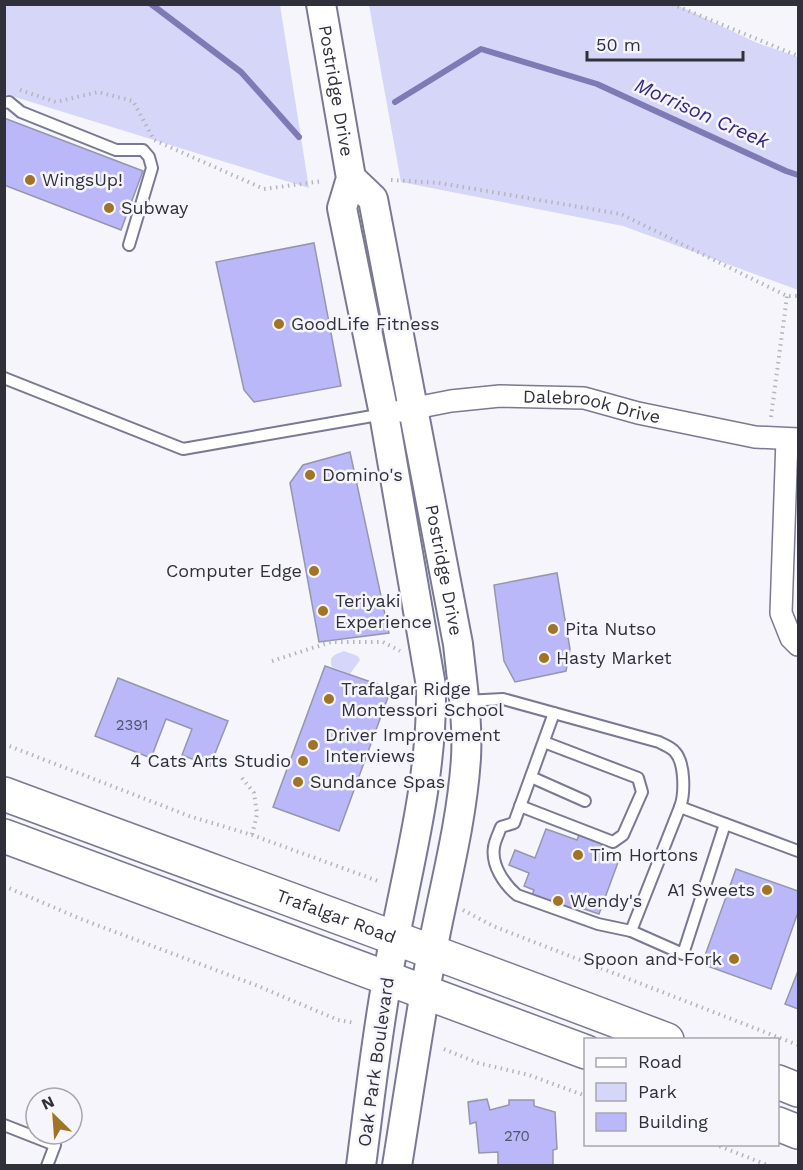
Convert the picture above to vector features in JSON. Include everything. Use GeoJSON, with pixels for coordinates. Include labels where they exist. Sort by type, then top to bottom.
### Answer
{"type":"FeatureCollection","features":[{"type":"Feature","properties":{"kind":"main road","name":"Trafalgar Road"},"geometry":{"type":"LineString","coordinates":[[4,794],[429,973],[584,1051]]}},
{"type":"Feature","properties":{"kind":"main road","name":"Trafalgar Road"},"geometry":{"type":"LineString","coordinates":[[4,836],[391,958]]}},
{"type":"Feature","properties":{"kind":"main road","name":"Trafalgar Road"},"geometry":{"type":"LineString","coordinates":[[429,973],[469,964],[662,1038]]}},
{"type":"Feature","properties":{"kind":"main road"},"geometry":{"type":"LineString","coordinates":[[779,1083],[798,1090]]}},
{"type":"Feature","properties":{"kind":"main road"},"geometry":{"type":"LineString","coordinates":[[779,1125],[798,1132]]}},
{"type":"Feature","properties":{"kind":"street","name":"Postridge Drive"},"geometry":{"type":"LineString","coordinates":[[321,4],[337,179],[384,414],[431,687],[432,710],[424,786],[391,958]]}},
{"type":"Feature","properties":{"kind":"street","name":"Postridge Drive"},"geometry":{"type":"LineString","coordinates":[[337,179],[373,199],[458,644],[464,701],[466,755],[462,806],[429,973]]}},
{"type":"Feature","properties":{"kind":"street","name":"Dalebrook Drive"},"geometry":{"type":"LineString","coordinates":[[384,414],[451,401],[500,396],[584,398],[638,413],[755,437],[784,439]]}},
{"type":"Feature","properties":{"kind":"street"},"geometry":{"type":"LineString","coordinates":[[784,439],[782,613],[791,638],[798,645]]}},
{"type":"Feature","properties":{"kind":"street","name":"Oak Park Boulevard"},"geometry":{"type":"LineString","coordinates":[[361,1166],[391,958]]}},
{"type":"Feature","properties":{"kind":"street","name":"Oak Park Boulevard"},"geometry":{"type":"LineString","coordinates":[[397,1166],[429,973]]}},
{"type":"Feature","properties":{"kind":"lane"},"geometry":{"type":"LineString","coordinates":[[4,103],[9,102],[21,112],[116,150],[143,150],[149,157],[152,168],[129,245]]}},
{"type":"Feature","properties":{"kind":"lane"},"geometry":{"type":"LineString","coordinates":[[4,378],[183,449],[384,414]]}},
{"type":"Feature","properties":{"kind":"lane"},"geometry":{"type":"LineString","coordinates":[[464,701],[503,699],[659,742],[673,749],[678,755],[684,789],[680,807],[631,931]]}},
{"type":"Feature","properties":{"kind":"lane"},"geometry":{"type":"LineString","coordinates":[[554,713],[514,823],[501,827],[494,846],[495,862],[507,886],[517,896],[598,924],[631,931],[683,954],[725,824]]}},
{"type":"Feature","properties":{"kind":"lane"},"geometry":{"type":"LineString","coordinates":[[520,806],[613,842],[623,835],[642,792],[638,778],[544,742]]}},
{"type":"Feature","properties":{"kind":"lane"},"geometry":{"type":"LineString","coordinates":[[531,777],[585,801]]}},
{"type":"Feature","properties":{"kind":"lane"},"geometry":{"type":"LineString","coordinates":[[680,807],[798,851]]}},
{"type":"Feature","properties":{"kind":"lane"},"geometry":{"type":"LineString","coordinates":[[4,1125],[56,1145],[47,1166]]}},
{"type":"Feature","properties":{"kind":"path"},"geometry":{"type":"LineString","coordinates":[[672,4],[798,56]]}},
{"type":"Feature","properties":{"kind":"path"},"geometry":{"type":"LineString","coordinates":[[15,88],[56,102],[98,92],[133,101],[154,140],[264,189],[337,179]]}},
{"type":"Feature","properties":{"kind":"path"},"geometry":{"type":"LineString","coordinates":[[391,180],[439,183],[621,214],[788,296],[798,296]]}},
{"type":"Feature","properties":{"kind":"path"},"geometry":{"type":"LineString","coordinates":[[784,439],[788,296]]}},
{"type":"Feature","properties":{"kind":"path"},"geometry":{"type":"LineString","coordinates":[[272,661],[331,642],[383,642],[403,653]]}},
{"type":"Feature","properties":{"kind":"path"},"geometry":{"type":"LineString","coordinates":[[4,744],[189,816],[387,884]]}},
{"type":"Feature","properties":{"kind":"path"},"geometry":{"type":"LineString","coordinates":[[242,778],[254,793],[257,814],[252,836]]}},
{"type":"Feature","properties":{"kind":"path"},"geometry":{"type":"LineString","coordinates":[[4,886],[81,919],[258,986],[344,1022]]}},
{"type":"Feature","properties":{"kind":"path"},"geometry":{"type":"LineString","coordinates":[[460,909],[493,926],[798,1045]]}},
{"type":"Feature","properties":{"kind":"path"},"geometry":{"type":"LineString","coordinates":[[444,1049],[478,1063],[529,1075],[584,1096]]}},
{"type":"Feature","properties":{"kind":"path"},"geometry":{"type":"LineString","coordinates":[[719,1146],[770,1166]]}},
{"type":"Feature","properties":{"kind":"green space"},"geometry":{"type":"Polygon","coordinates":[[[4,5],[280,5],[309,188],[5,94],[4,5]]]}},
{"type":"Feature","properties":{"kind":"green space"},"geometry":{"type":"Polygon","coordinates":[[[369,5],[677,5],[755,42],[798,57],[798,290],[623,226],[401,182],[369,5]]]}},
{"type":"Feature","properties":{"kind":"green space"},"geometry":{"type":"Polygon","coordinates":[[[344,651],[358,656],[360,660],[350,674],[332,667],[331,664],[333,656],[344,651]]]}},
{"type":"Feature","properties":{"kind":"building"},"geometry":{"type":"Polygon","coordinates":[[[4,118],[143,171],[121,230],[4,185],[4,118]]]}},
{"type":"Feature","properties":{"kind":"building","name":"GoodLife Fitness"},"geometry":{"type":"Polygon","coordinates":[[[314,243],[341,386],[254,402],[244,390],[216,262],[314,243]]]}},
{"type":"Feature","properties":{"kind":"building"},"geometry":{"type":"Polygon","coordinates":[[[350,452],[389,633],[319,642],[290,483],[303,465],[350,452]]]}},
{"type":"Feature","properties":{"kind":"building"},"geometry":{"type":"Polygon","coordinates":[[[557,573],[570,649],[566,671],[515,682],[504,661],[494,585],[557,573]]]}},
{"type":"Feature","properties":{"kind":"building"},"geometry":{"type":"Polygon","coordinates":[[[325,666],[391,689],[339,831],[273,807],[325,666]]]}},
{"type":"Feature","properties":{"kind":"building"},"geometry":{"type":"Polygon","coordinates":[[[118,678],[228,721],[210,766],[182,755],[192,729],[166,719],[151,758],[95,736],[118,678]]]}},
{"type":"Feature","properties":{"kind":"building"},"geometry":{"type":"Polygon","coordinates":[[[546,829],[577,840],[581,830],[604,839],[600,849],[620,857],[599,914],[578,907],[573,921],[528,904],[534,890],[524,886],[529,873],[509,865],[515,850],[535,858],[546,829]]]}},
{"type":"Feature","properties":{"kind":"building"},"geometry":{"type":"Polygon","coordinates":[[[736,869],[798,891],[798,912],[771,989],[702,964],[736,869]]]}},
{"type":"Feature","properties":{"kind":"building"},"geometry":{"type":"Polygon","coordinates":[[[798,971],[798,1009],[785,1004],[798,971]]]}},
{"type":"Feature","properties":{"kind":"building"},"geometry":{"type":"Polygon","coordinates":[[[487,1099],[490,1110],[509,1105],[509,1100],[534,1100],[534,1106],[555,1112],[557,1149],[553,1150],[553,1166],[498,1166],[498,1152],[479,1153],[476,1122],[470,1124],[468,1102],[487,1099]]]}},
{"type":"Feature","properties":{"kind":"waterway","name":"Morrison Creek"},"geometry":{"type":"LineString","coordinates":[[151,4],[241,72],[299,137]]}},
{"type":"Feature","properties":{"kind":"waterway","name":"Morrison Creek"},"geometry":{"type":"LineString","coordinates":[[395,102],[481,49],[597,84],[798,175]]}},
{"type":"Feature","properties":{"kind":"place","name":"WingsUp!"},"geometry":{"type":"Point","coordinates":[30,180]}},
{"type":"Feature","properties":{"kind":"place","name":"Subway"},"geometry":{"type":"Point","coordinates":[109,208]}},
{"type":"Feature","properties":{"kind":"place","name":"GoodLife Fitness"},"geometry":{"type":"Point","coordinates":[279,324]}},
{"type":"Feature","properties":{"kind":"place","name":"Domino's"},"geometry":{"type":"Point","coordinates":[310,475]}},
{"type":"Feature","properties":{"kind":"place","name":"Computer Edge"},"geometry":{"type":"Point","coordinates":[314,571]}},
{"type":"Feature","properties":{"kind":"place","name":"Teriyaki Experience"},"geometry":{"type":"Point","coordinates":[323,611]}},
{"type":"Feature","properties":{"kind":"place","name":"Pita Nutso"},"geometry":{"type":"Point","coordinates":[553,629]}},
{"type":"Feature","properties":{"kind":"place","name":"Hasty Market"},"geometry":{"type":"Point","coordinates":[544,658]}},
{"type":"Feature","properties":{"kind":"place","name":"Trafalgar Ridge Montessori School"},"geometry":{"type":"Point","coordinates":[329,699]}},
{"type":"Feature","properties":{"kind":"place","name":"Driver Improvement Interviews"},"geometry":{"type":"Point","coordinates":[313,745]}},
{"type":"Feature","properties":{"kind":"place","name":"4 Cats Arts Studio"},"geometry":{"type":"Point","coordinates":[303,761]}},
{"type":"Feature","properties":{"kind":"place","name":"Sundance Spas"},"geometry":{"type":"Point","coordinates":[298,782]}},
{"type":"Feature","properties":{"kind":"place","name":"Tim Hortons"},"geometry":{"type":"Point","coordinates":[578,855]}},
{"type":"Feature","properties":{"kind":"place","name":"A1 Sweets"},"geometry":{"type":"Point","coordinates":[767,890]}},
{"type":"Feature","properties":{"kind":"place","name":"Wendy's"},"geometry":{"type":"Point","coordinates":[558,901]}},
{"type":"Feature","properties":{"kind":"place","name":"Spoon and Fork"},"geometry":{"type":"Point","coordinates":[734,959]}}]}
